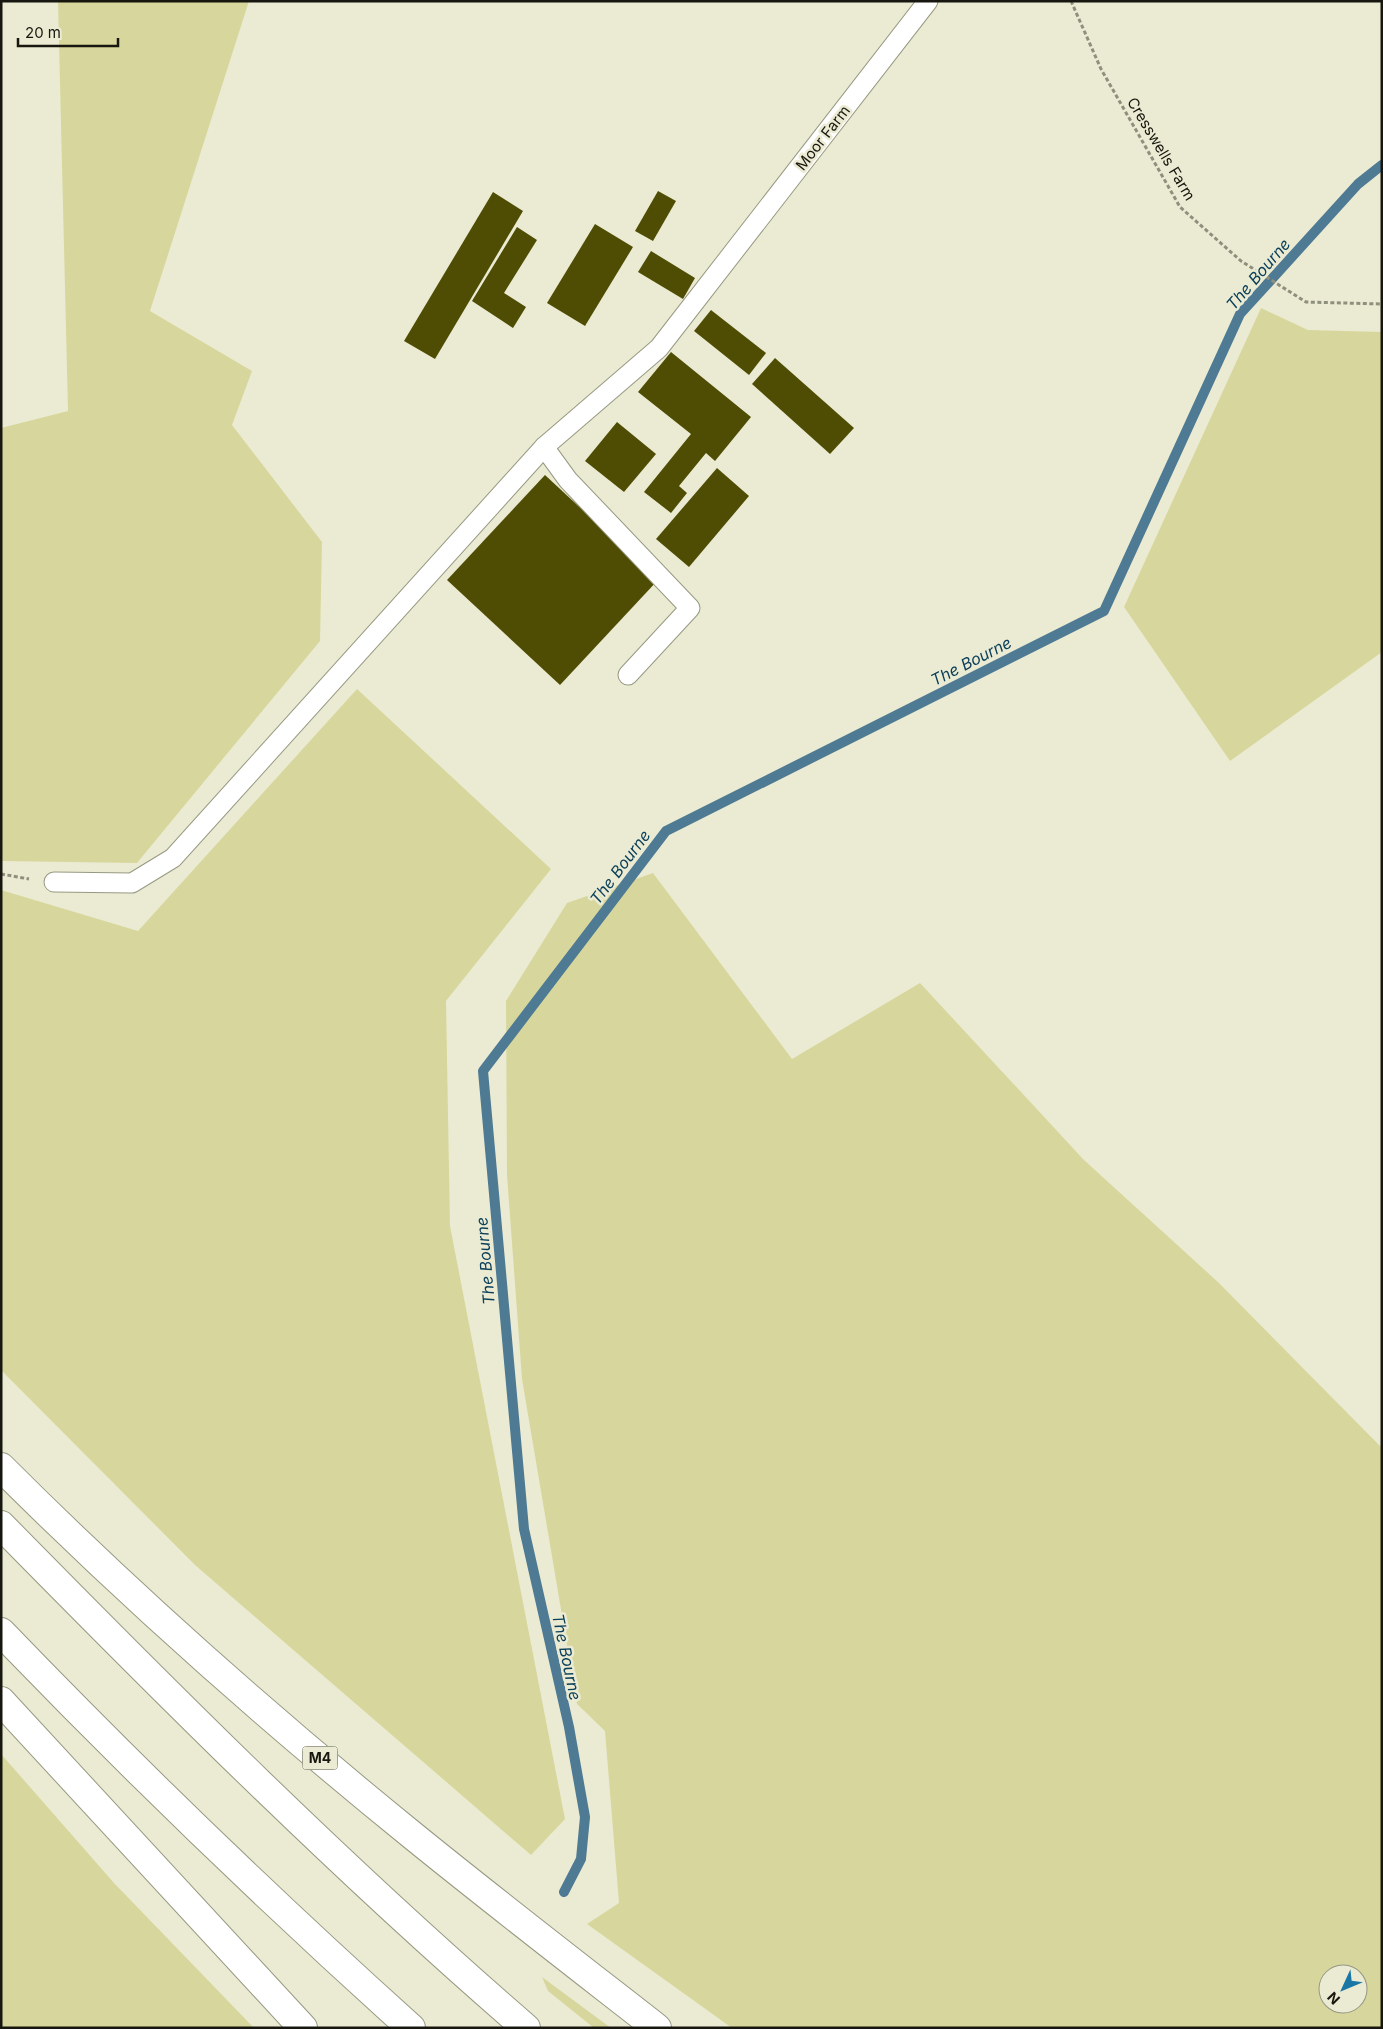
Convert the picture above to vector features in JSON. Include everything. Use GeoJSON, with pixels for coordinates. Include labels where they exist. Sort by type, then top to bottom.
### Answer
{"type":"FeatureCollection","features":[{"type":"Feature","properties":{"kind":"highway","name":"M4"},"geometry":{"type":"LineString","coordinates":[[1,1466],[108,1572],[201,1656],[314,1753],[411,1835],[657,2028]]}},
{"type":"Feature","properties":{"kind":"highway"},"geometry":{"type":"LineString","coordinates":[[1,1525],[189,1715],[296,1818],[403,1919],[526,2028]]}},
{"type":"Feature","properties":{"kind":"highway"},"geometry":{"type":"LineString","coordinates":[[1,1632],[157,1791],[263,1892],[411,2028]]}},
{"type":"Feature","properties":{"kind":"highway"},"geometry":{"type":"LineString","coordinates":[[1,1701],[303,2028]]}},
{"type":"Feature","properties":{"kind":"lane","name":"Moor Farm"},"geometry":{"type":"LineString","coordinates":[[54,882],[132,883],[173,858],[544,447],[659,348],[928,1]]}},
{"type":"Feature","properties":{"kind":"lane"},"geometry":{"type":"LineString","coordinates":[[544,447],[568,480],[690,608],[628,675]]}},
{"type":"Feature","properties":{"kind":"path","name":"Cresswells Farm"},"geometry":{"type":"LineString","coordinates":[[1071,1],[1101,69],[1180,207],[1241,261],[1306,302],[1382,304]]}},
{"type":"Feature","properties":{"kind":"green space"},"geometry":{"type":"Polygon","coordinates":[[[58,1],[249,1],[150,311],[252,371],[232,425],[322,542],[320,641],[137,863],[1,861],[1,428],[68,411],[58,1]]]}},
{"type":"Feature","properties":{"kind":"green space"},"geometry":{"type":"Polygon","coordinates":[[[1261,308],[1308,330],[1382,332],[1382,652],[1230,761],[1124,607],[1261,308]]]}},
{"type":"Feature","properties":{"kind":"green space"},"geometry":{"type":"Polygon","coordinates":[[[357,689],[551,869],[446,1001],[450,1226],[565,1819],[531,1855],[195,1565],[1,1370],[1,890],[138,931],[357,689]]]}},
{"type":"Feature","properties":{"kind":"green space"},"geometry":{"type":"Polygon","coordinates":[[[653,873],[792,1059],[920,983],[1084,1160],[1219,1283],[1382,1448],[1382,2028],[732,2028],[587,1924],[619,1903],[605,1731],[577,1704],[522,1379],[507,1175],[506,1001],[567,903],[653,873]]]}},
{"type":"Feature","properties":{"kind":"green space"},"geometry":{"type":"Polygon","coordinates":[[[1,1754],[114,1883],[254,2028],[1,2028],[1,1754]]]}},
{"type":"Feature","properties":{"kind":"green space"},"geometry":{"type":"Polygon","coordinates":[[[542,1977],[611,2028],[594,2028],[548,1991],[542,1977]]]}},
{"type":"Feature","properties":{"kind":"building"},"geometry":{"type":"Polygon","coordinates":[[[658,191],[676,201],[653,241],[635,231],[658,191]]]}},
{"type":"Feature","properties":{"kind":"building"},"geometry":{"type":"Polygon","coordinates":[[[493,192],[523,211],[435,359],[404,341],[493,192]]]}},
{"type":"Feature","properties":{"kind":"building"},"geometry":{"type":"Polygon","coordinates":[[[595,224],[633,247],[585,326],[547,303],[595,224]]]}},
{"type":"Feature","properties":{"kind":"building"},"geometry":{"type":"Polygon","coordinates":[[[517,227],[537,240],[504,293],[526,307],[513,328],[472,301],[517,227]]]}},
{"type":"Feature","properties":{"kind":"building"},"geometry":{"type":"Polygon","coordinates":[[[651,251],[695,278],[683,299],[638,272],[651,251]]]}},
{"type":"Feature","properties":{"kind":"building"},"geometry":{"type":"Polygon","coordinates":[[[711,310],[766,353],[749,375],[694,331],[711,310]]]}},
{"type":"Feature","properties":{"kind":"building"},"geometry":{"type":"Polygon","coordinates":[[[671,352],[751,417],[715,461],[706,453],[679,486],[687,493],[671,513],[644,492],[691,434],[638,392],[671,352]]]}},
{"type":"Feature","properties":{"kind":"building"},"geometry":{"type":"Polygon","coordinates":[[[775,358],[854,428],[830,454],[752,384],[775,358]]]}},
{"type":"Feature","properties":{"kind":"building"},"geometry":{"type":"Polygon","coordinates":[[[617,422],[656,454],[624,492],[585,461],[617,422]]]}},
{"type":"Feature","properties":{"kind":"building"},"geometry":{"type":"Polygon","coordinates":[[[717,468],[749,496],[689,567],[656,539],[717,468]]]}},
{"type":"Feature","properties":{"kind":"building"},"geometry":{"type":"Polygon","coordinates":[[[545,475],[658,580],[560,685],[447,580],[545,475]]]}},
{"type":"Feature","properties":{"kind":"waterway","name":"The Bourne"},"geometry":{"type":"LineString","coordinates":[[564,1892],[581,1859],[585,1817],[569,1727],[524,1529],[483,1071],[666,831],[1104,611],[1240,314],[1358,184],[1382,165]]}}]}
